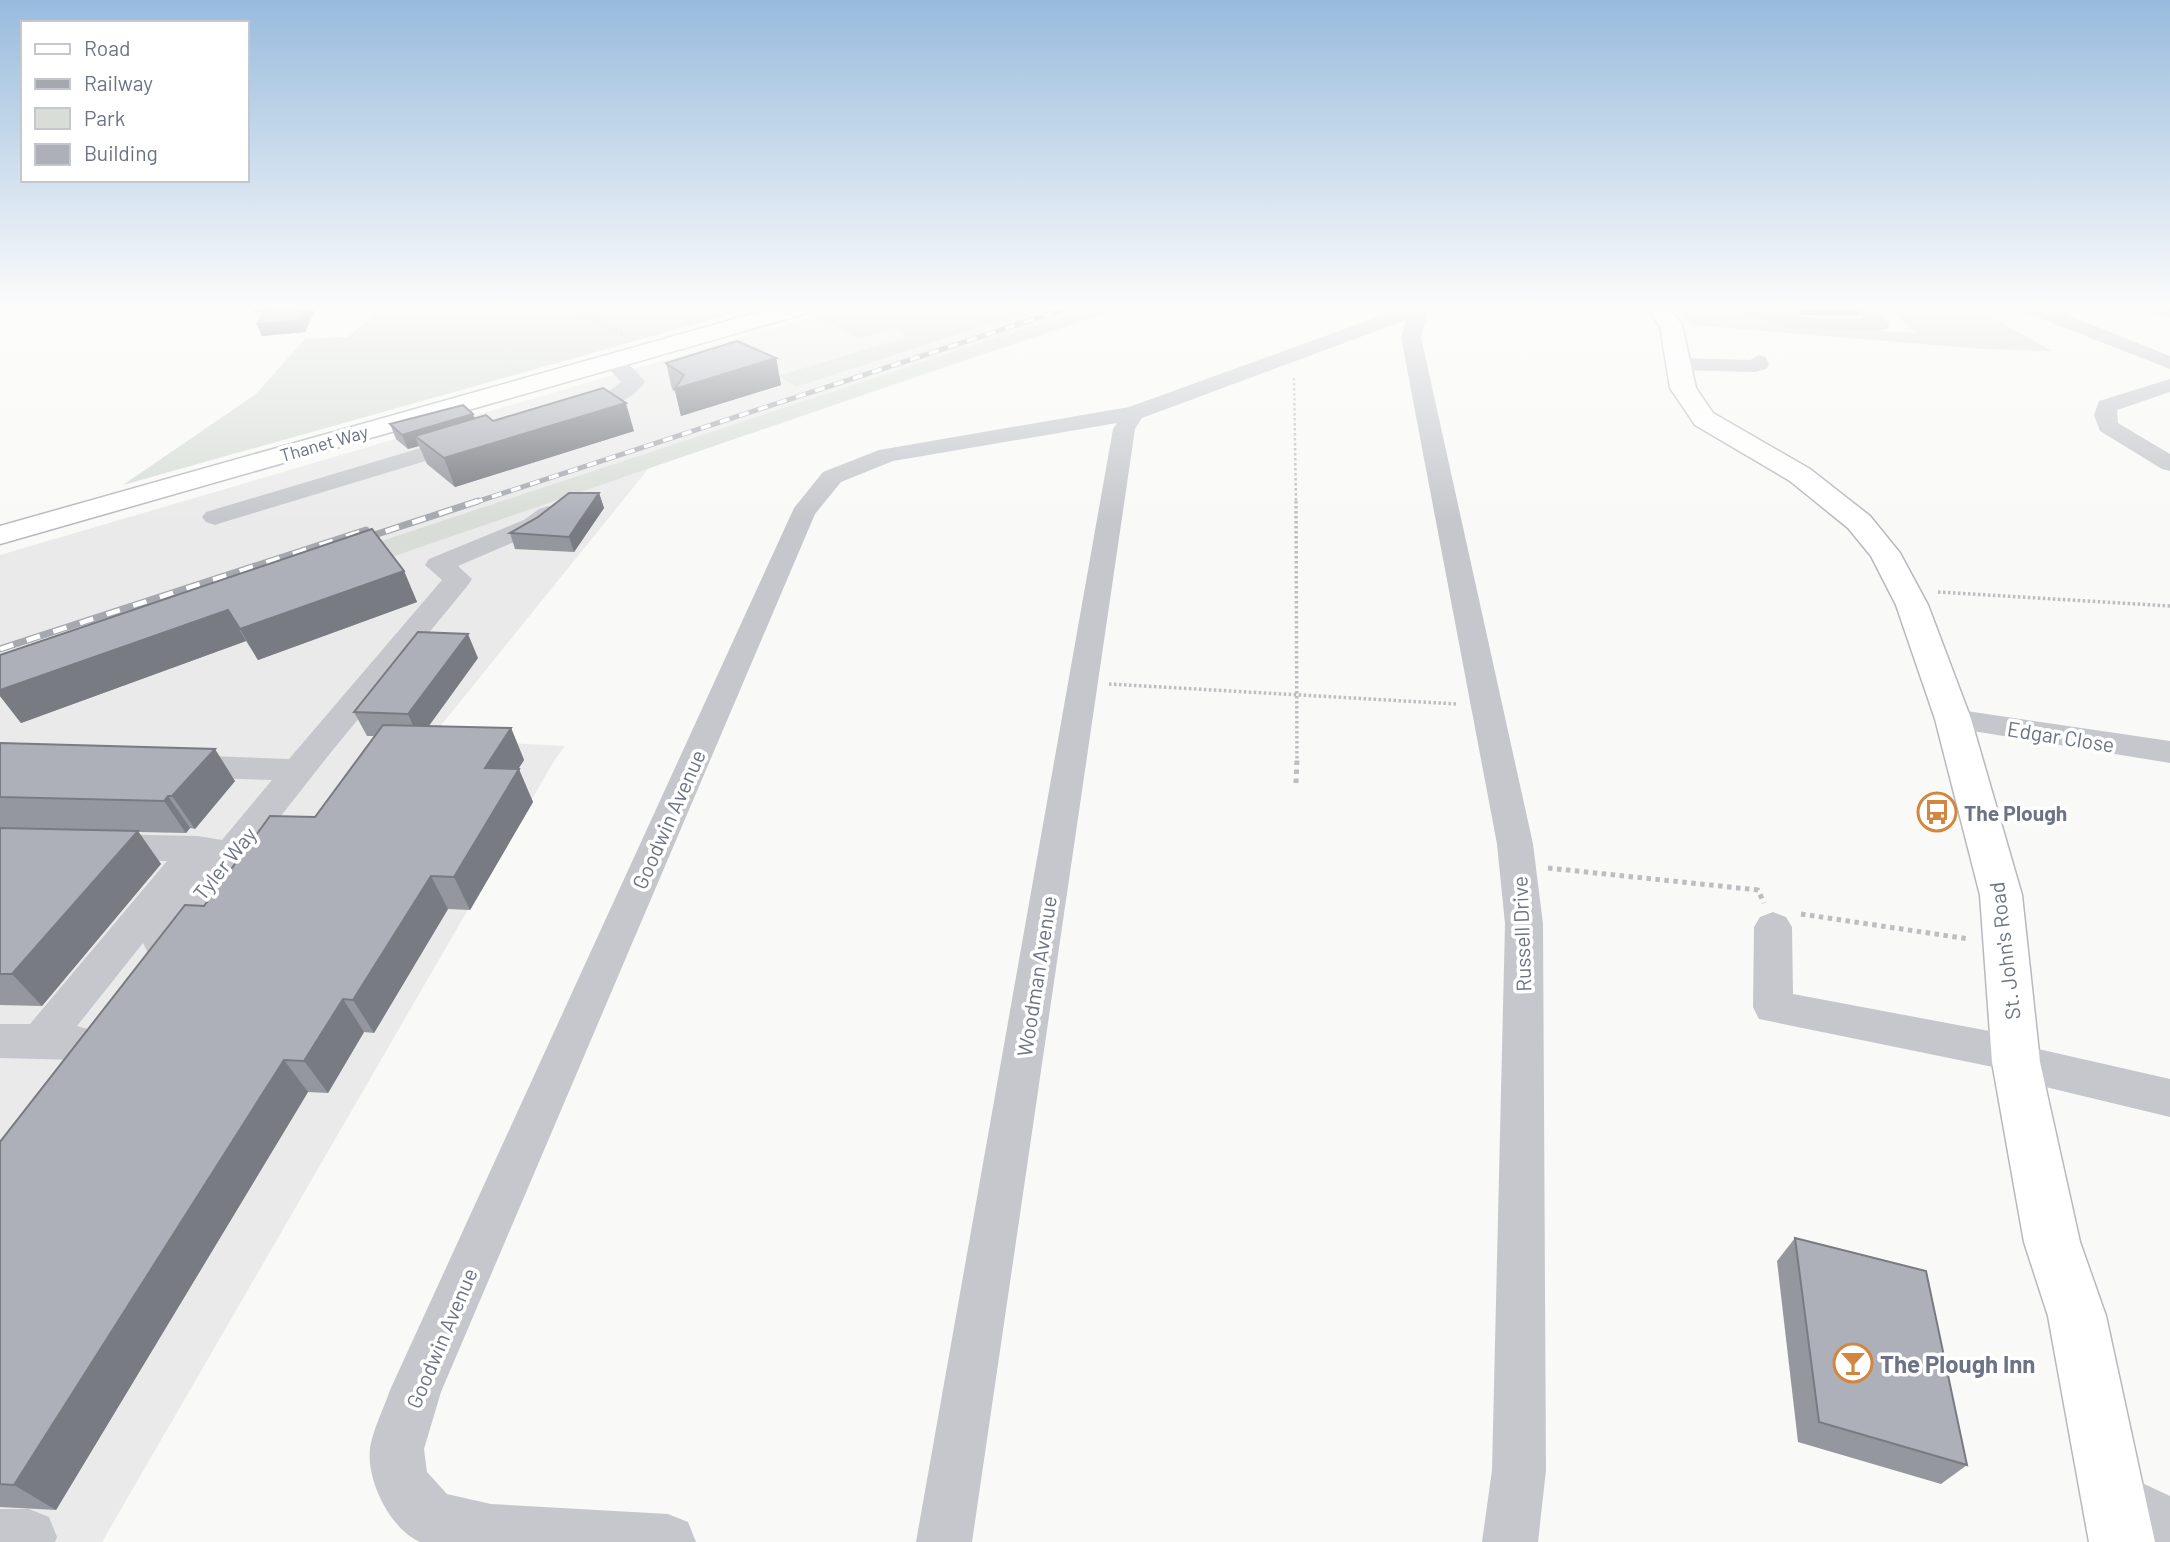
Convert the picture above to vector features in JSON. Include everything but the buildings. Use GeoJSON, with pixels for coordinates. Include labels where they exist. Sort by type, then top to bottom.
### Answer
{"type":"FeatureCollection","features":[{"type":"Feature","properties":{"kind":"main road","name":"Thanet Way"},"geometry":{"type":"LineString","coordinates":[[0,535],[559,377]]}},
{"type":"Feature","properties":{"kind":"main road","name":"St. John's Road"},"geometry":{"type":"LineString","coordinates":[[1681,377],[1683,388],[1704,419],[1800,475],[1859,522],[1885,553],[1906,591],[1953,719],[2001,894],[2016,1058],[2052,1242],[2077,1316],[2118,1520]]}},
{"type":"Feature","properties":{"kind":"street"},"geometry":{"type":"LineString","coordinates":[[550,416],[617,397],[634,382],[628,377]]}},
{"type":"Feature","properties":{"kind":"street","name":"Goodwin Avenue"},"geometry":{"type":"LineString","coordinates":[[668,1542],[491,1532],[432,1519],[412,1499],[401,1480],[397,1449],[416,1390],[803,513],[832,477],[887,455],[1134,412],[1233,377]]}},
{"type":"Feature","properties":{"kind":"street","name":"Russell Drive"},"geometry":{"type":"LineString","coordinates":[[1430,377],[1487,706],[1515,844],[1524,923],[1519,1470],[1510,1542]]}},
{"type":"Feature","properties":{"kind":"street"},"geometry":{"type":"LineString","coordinates":[[2170,385],[2118,400],[2107,406],[2105,415],[2108,426],[2170,464]]}},
{"type":"Feature","properties":{"kind":"street","name":"Woodman Avenue"},"geometry":{"type":"LineString","coordinates":[[944,1542],[1124,429],[1134,412]]}},
{"type":"Feature","properties":{"kind":"street"},"geometry":{"type":"LineString","coordinates":[[215,517],[484,436]]}},
{"type":"Feature","properties":{"kind":"street","name":"Edgar Close"},"geometry":{"type":"LineString","coordinates":[[1953,719],[2170,752]]}},
{"type":"Feature","properties":{"kind":"street"},"geometry":{"type":"LineString","coordinates":[[149,765],[307,759]]}},
{"type":"Feature","properties":{"kind":"street","name":"Tyler Way"},"geometry":{"type":"LineString","coordinates":[[43,1050],[138,970],[216,850],[307,759]]}},
{"type":"Feature","properties":{"kind":"street"},"geometry":{"type":"LineString","coordinates":[[66,846],[216,850]]}},
{"type":"Feature","properties":{"kind":"street"},"geometry":{"type":"LineString","coordinates":[[43,1050],[100,969],[216,850]]}},
{"type":"Feature","properties":{"kind":"street"},"geometry":{"type":"LineString","coordinates":[[1773,927],[1773,1007],[2016,1058],[2170,1098]]}},
{"type":"Feature","properties":{"kind":"street"},"geometry":{"type":"LineString","coordinates":[[100,969],[138,970]]}},
{"type":"Feature","properties":{"kind":"street"},"geometry":{"type":"LineString","coordinates":[[2118,1520],[2170,1526]]}},
{"type":"Feature","properties":{"kind":"lane"},"geometry":{"type":"LineString","coordinates":[[307,759],[457,579],[439,565],[533,525],[558,508]]}},
{"type":"Feature","properties":{"kind":"path"},"geometry":{"type":"LineString","coordinates":[[1294,377],[1298,696],[1296,783]]}},
{"type":"Feature","properties":{"kind":"path"},"geometry":{"type":"LineString","coordinates":[[1906,591],[2170,606]]}},
{"type":"Feature","properties":{"kind":"path"},"geometry":{"type":"LineString","coordinates":[[1084,683],[1487,706]]}},
{"type":"Feature","properties":{"kind":"shaded area"},"geometry":{"type":"Polygon","coordinates":[[[607,377],[779,377],[796,387],[825,377],[918,377],[649,468],[430,739],[565,746],[102,1542],[0,1542],[0,555],[607,377]]]}},
{"type":"Feature","properties":{"kind":"green space"},"geometry":{"type":"Polygon","coordinates":[[[271,377],[507,377],[123,485],[256,394],[271,377]]]}},
{"type":"Feature","properties":{"kind":"green space"},"geometry":{"type":"Polygon","coordinates":[[[780,377],[827,377],[796,387],[780,377]]]}},
{"type":"Feature","properties":{"kind":"green space"},"geometry":{"type":"Polygon","coordinates":[[[878,377],[914,377],[0,692],[0,667],[878,377]]]}},
{"type":"Feature","properties":{"kind":"railway"},"geometry":{"type":"LineString","coordinates":[[473,503],[857,377]]}},
{"type":"Feature","properties":{"kind":"railway"},"geometry":{"type":"LineString","coordinates":[[359,540],[478,501]]}},
{"type":"Feature","properties":{"kind":"railway"},"geometry":{"type":"LineString","coordinates":[[0,649],[366,530]]}},
{"type":"Feature","properties":{"kind":"place","name":"The Plough"},"geometry":{"type":"Point","coordinates":[1937,812]}},
{"type":"Feature","properties":{"kind":"place","name":"The Plough Inn"},"geometry":{"type":"Point","coordinates":[1853,1363]}}]}
